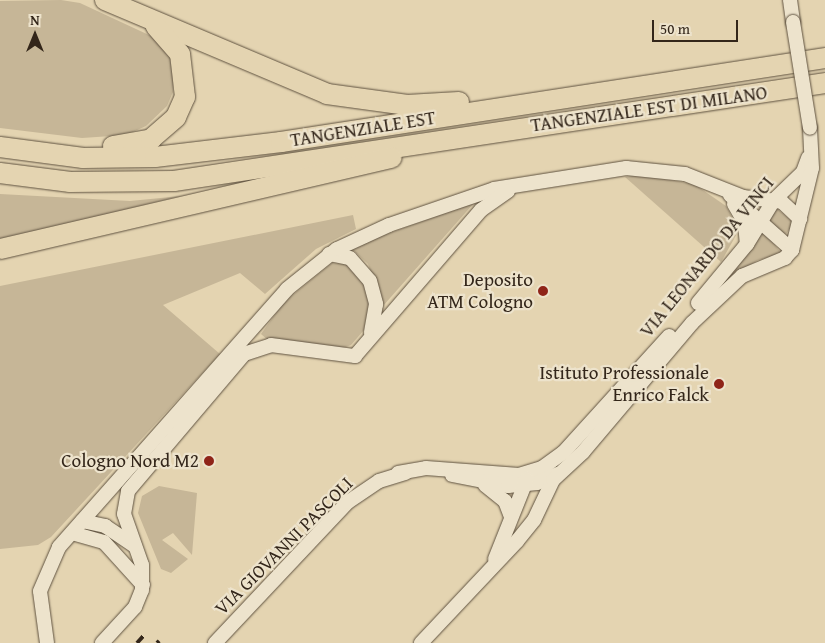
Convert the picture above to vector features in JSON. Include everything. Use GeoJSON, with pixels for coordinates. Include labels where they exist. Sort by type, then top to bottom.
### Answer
{"type":"FeatureCollection","features":[{"type":"Feature","properties":{"kind":"highway"},"geometry":{"type":"LineString","coordinates":[[105,0],[291,80],[366,102],[442,104],[724,73]]}},
{"type":"Feature","properties":{"kind":"highway"},"geometry":{"type":"LineString","coordinates":[[0,137],[122,146],[151,139],[167,128],[185,97],[186,79],[180,54],[147,18]]}},
{"type":"Feature","properties":{"kind":"highway","name":"TANGENZIALE EST DI MILANO"},"geometry":{"type":"LineString","coordinates":[[724,73],[825,58]]}},
{"type":"Feature","properties":{"kind":"highway","name":"TANGENZIALE EST"},"geometry":{"type":"LineString","coordinates":[[0,147],[83,158],[155,157],[281,142],[724,73]]}},
{"type":"Feature","properties":{"kind":"highway","name":"TANGENZIALE EST DI MILANO"},"geometry":{"type":"LineString","coordinates":[[474,134],[825,83]]}},
{"type":"Feature","properties":{"kind":"highway"},"geometry":{"type":"LineString","coordinates":[[0,249],[338,173],[474,134]]}},
{"type":"Feature","properties":{"kind":"highway","name":"TANGENZIALE EST"},"geometry":{"type":"LineString","coordinates":[[0,172],[70,182],[158,182],[474,134]]}},
{"type":"Feature","properties":{"kind":"street","name":"VIA LEONARDO DA VINCI"},"geometry":{"type":"LineString","coordinates":[[421,643],[517,541],[558,474],[583,452],[724,289],[742,276],[785,258],[792,250],[812,168],[812,146],[790,0]]}},
{"type":"Feature","properties":{"kind":"street","name":"VIA LEONARDO DA VINCI"},"geometry":{"type":"LineString","coordinates":[[492,566],[511,518],[527,484],[536,471],[563,453],[747,244],[774,200],[803,172],[812,146]]}},
{"type":"Feature","properties":{"kind":"street"},"geometry":{"type":"LineString","coordinates":[[47,643],[41,588],[53,556],[243,336],[294,282],[329,254],[405,219],[494,189],[655,168],[723,190],[774,200],[793,208],[800,219]]}},
{"type":"Feature","properties":{"kind":"street"},"geometry":{"type":"LineString","coordinates":[[102,643],[135,606],[143,584],[135,546],[124,514],[130,488],[247,352],[271,345],[341,358],[359,353],[481,210],[525,184]]}},
{"type":"Feature","properties":{"kind":"street"},"geometry":{"type":"LineString","coordinates":[[723,190],[792,250]]}},
{"type":"Feature","properties":{"kind":"street"},"geometry":{"type":"LineString","coordinates":[[723,190],[745,223],[747,244]]}},
{"type":"Feature","properties":{"kind":"street"},"geometry":{"type":"LineString","coordinates":[[329,254],[341,254],[356,262],[374,291],[374,324],[359,353]]}},
{"type":"Feature","properties":{"kind":"street","name":"VIA LEONARDO DA VINCI"},"geometry":{"type":"LineString","coordinates":[[398,473],[426,468],[512,475],[536,471]]}},
{"type":"Feature","properties":{"kind":"street","name":"VIA GIOVANNI PASCOLI"},"geometry":{"type":"LineString","coordinates":[[215,643],[348,502],[398,473],[428,472],[480,482],[527,484],[558,474]]}},
{"type":"Feature","properties":{"kind":"street","name":"VIA LEONARDO DA VINCI"},"geometry":{"type":"LineString","coordinates":[[512,475],[527,484]]}},
{"type":"Feature","properties":{"kind":"street"},"geometry":{"type":"LineString","coordinates":[[480,482],[502,498],[511,518]]}},
{"type":"Feature","properties":{"kind":"street"},"geometry":{"type":"LineString","coordinates":[[527,484],[540,506]]}},
{"type":"Feature","properties":{"kind":"street"},"geometry":{"type":"LineString","coordinates":[[82,521],[105,526],[135,546]]}},
{"type":"Feature","properties":{"kind":"street"},"geometry":{"type":"LineString","coordinates":[[72,533],[104,542],[143,584]]}},
{"type":"Feature","properties":{"kind":"shaded area"},"geometry":{"type":"Polygon","coordinates":[[[61,0],[80,3],[164,42],[173,62],[173,92],[167,106],[146,126],[126,135],[82,138],[0,128],[0,1],[61,0]]]}},
{"type":"Feature","properties":{"kind":"shaded area"},"geometry":{"type":"Polygon","coordinates":[[[639,175],[694,184],[726,206],[739,230],[721,262],[625,177],[639,175]]]}},
{"type":"Feature","properties":{"kind":"shaded area"},"geometry":{"type":"Polygon","coordinates":[[[0,194],[130,201],[181,196],[0,240],[0,194]]]}},
{"type":"Feature","properties":{"kind":"shaded area"},"geometry":{"type":"Polygon","coordinates":[[[474,203],[383,306],[368,264],[350,247],[474,203]]]}},
{"type":"Feature","properties":{"kind":"shaded area"},"geometry":{"type":"Polygon","coordinates":[[[776,208],[794,223],[786,234],[778,234],[768,222],[776,208]]]}},
{"type":"Feature","properties":{"kind":"shaded area"},"geometry":{"type":"Polygon","coordinates":[[[353,215],[356,229],[316,249],[265,294],[240,273],[163,305],[220,354],[51,537],[38,545],[0,549],[0,286],[353,215]]]}},
{"type":"Feature","properties":{"kind":"shaded area"},"geometry":{"type":"Polygon","coordinates":[[[763,231],[782,254],[758,260],[733,276],[730,273],[763,231]]]}},
{"type":"Feature","properties":{"kind":"shaded area"},"geometry":{"type":"Polygon","coordinates":[[[332,263],[348,264],[365,285],[369,304],[364,330],[351,345],[333,352],[269,341],[261,334],[284,302],[332,263]]]}},
{"type":"Feature","properties":{"kind":"shaded area"},"geometry":{"type":"Polygon","coordinates":[[[159,486],[197,493],[192,555],[173,533],[162,540],[188,559],[171,573],[161,569],[138,513],[142,496],[159,486]]]}},
{"type":"Feature","properties":{"kind":"railway"},"geometry":{"type":"LineString","coordinates":[[137,643],[147,632]]}},
{"type":"Feature","properties":{"kind":"place","name":"Deposito ATM Cologno"},"geometry":{"type":"Point","coordinates":[543,291]}},
{"type":"Feature","properties":{"kind":"place","name":"Istituto Professionale Enrico Falck"},"geometry":{"type":"Point","coordinates":[719,384]}},
{"type":"Feature","properties":{"kind":"place","name":"Cologno Nord M2"},"geometry":{"type":"Point","coordinates":[209,461]}}]}
